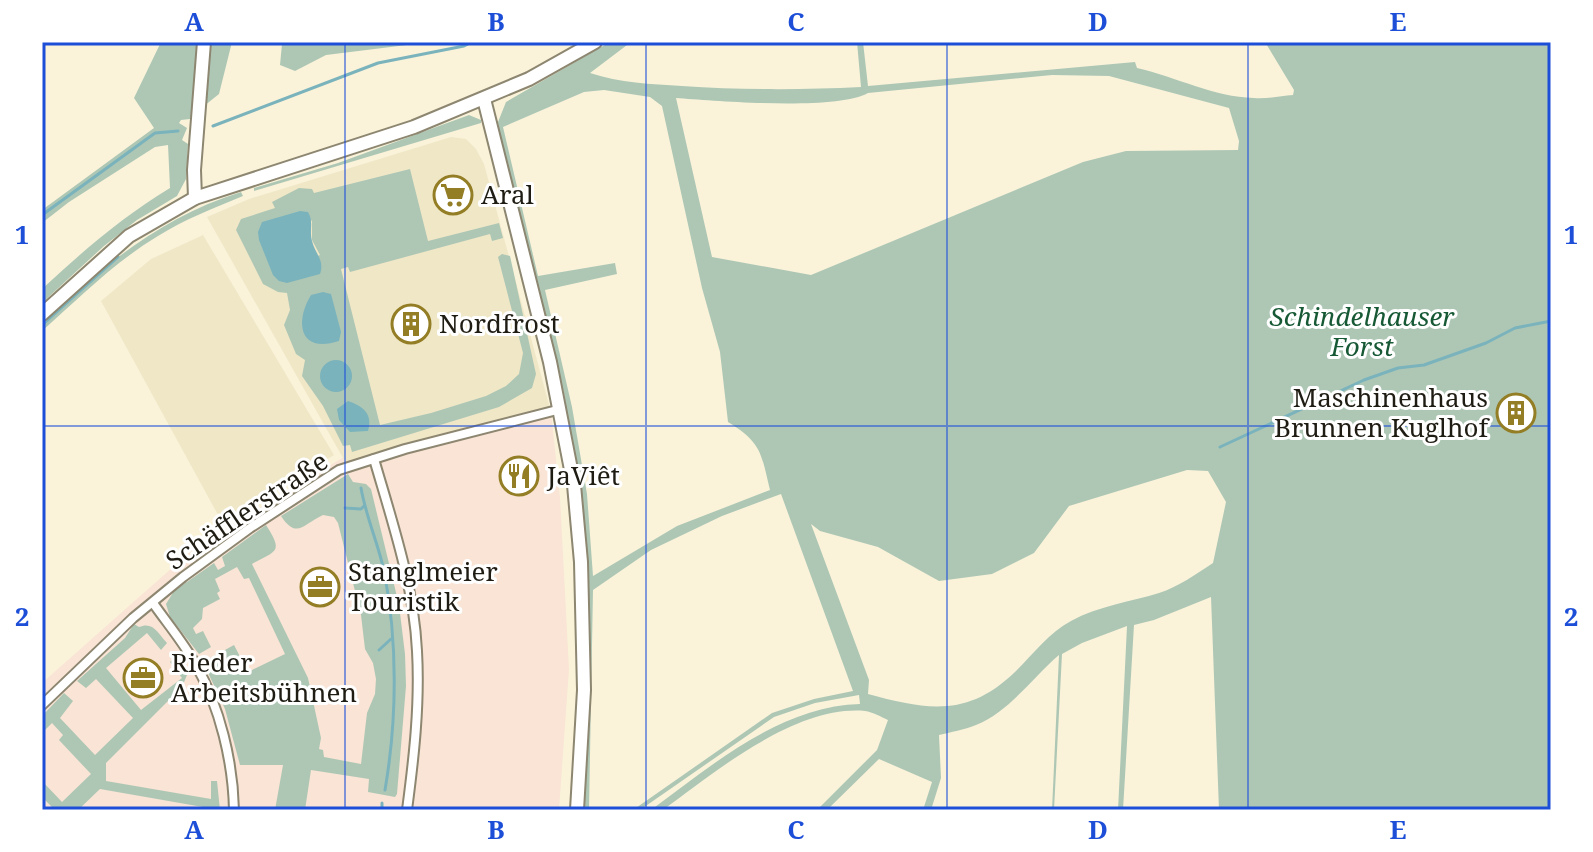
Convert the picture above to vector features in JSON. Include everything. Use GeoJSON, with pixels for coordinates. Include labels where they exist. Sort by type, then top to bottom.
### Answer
{"type":"FeatureCollection","features":[{"type":"Feature","properties":{"kind":"street"},"geometry":{"type":"LineString","coordinates":[[195,198],[194,170],[204,42]]}},
{"type":"Feature","properties":{"kind":"street"},"geometry":{"type":"LineString","coordinates":[[42,314],[129,236],[195,198],[342,152],[484,99],[529,79],[595,42]]}},
{"type":"Feature","properties":{"kind":"street"},"geometry":{"type":"LineString","coordinates":[[484,99],[532,283],[561,409],[574,485],[581,562],[584,690],[577,810]]}},
{"type":"Feature","properties":{"kind":"street","name":"Schäfflerstraße"},"geometry":{"type":"LineString","coordinates":[[42,705],[99,649],[214,554],[339,470],[561,409]]}},
{"type":"Feature","properties":{"kind":"street"},"geometry":{"type":"LineString","coordinates":[[374,459],[401,560],[417,648],[417,724],[407,810]]}},
{"type":"Feature","properties":{"kind":"street"},"geometry":{"type":"LineString","coordinates":[[153,603],[203,677],[232,774],[234,810]]}},
{"type":"Feature","properties":{"kind":"shaded area"},"geometry":{"type":"Polygon","coordinates":[[[451,137],[466,139],[484,164],[551,412],[348,467],[207,217],[249,199],[451,137]]]}},
{"type":"Feature","properties":{"kind":"shaded area"},"geometry":{"type":"Polygon","coordinates":[[[203,235],[334,455],[223,524],[101,301],[151,259],[203,235]]]}},
{"type":"Feature","properties":{"kind":"shaded area"},"geometry":{"type":"Polygon","coordinates":[[[551,412],[560,498],[569,669],[559,810],[42,810],[42,683],[199,544],[344,457],[348,466],[551,412]]]}},
{"type":"Feature","properties":{"kind":"green space"},"geometry":{"type":"Polygon","coordinates":[[[161,42],[200,42],[193,114],[190,119],[179,123],[187,128],[182,140],[188,144],[186,179],[177,196],[137,220],[104,246],[42,303],[42,289],[57,275],[119,223],[170,188],[168,145],[155,147],[42,223],[42,210],[154,128],[134,98],[161,42]]]}},
{"type":"Feature","properties":{"kind":"green space"},"geometry":{"type":"Polygon","coordinates":[[[209,42],[232,42],[219,94],[199,110],[209,42]]]}},
{"type":"Feature","properties":{"kind":"green space"},"geometry":{"type":"Polygon","coordinates":[[[279,42],[431,42],[326,55],[295,71],[280,65],[282,44],[279,42]]]}},
{"type":"Feature","properties":{"kind":"green space","name":"Schindelhauser Forst"},"geometry":{"type":"Polygon","coordinates":[[[610,42],[631,42],[590,73],[647,84],[749,89],[861,87],[857,42],[863,42],[868,86],[1135,62],[1137,68],[1210,90],[1259,98],[1293,95],[1294,90],[1265,42],[1551,42],[1551,810],[1219,810],[1211,597],[1134,625],[1123,810],[1118,810],[1127,626],[1062,654],[1054,810],[1059,655],[999,712],[976,725],[939,735],[941,778],[931,810],[923,810],[932,782],[879,759],[827,810],[817,810],[877,750],[888,720],[865,711],[839,712],[812,718],[785,729],[732,760],[663,810],[651,810],[749,741],[803,715],[831,707],[860,704],[859,695],[815,703],[774,717],[640,810],[633,810],[772,713],[814,699],[853,691],[781,494],[722,516],[651,550],[593,590],[589,810],[581,810],[579,493],[564,393],[500,142],[498,122],[506,102],[610,42]],[[1052,75],[868,93],[830,102],[775,103],[676,98],[712,257],[811,275],[1083,162],[1126,151],[1238,150],[1239,141],[1229,108],[1109,76],[1052,75]],[[604,90],[584,92],[503,127],[538,276],[615,263],[617,274],[545,290],[572,407],[587,494],[593,576],[677,526],[770,490],[754,443],[728,422],[720,352],[702,288],[662,106],[650,97],[604,90]],[[1187,470],[1069,506],[1034,553],[992,574],[939,581],[878,547],[820,531],[811,524],[869,680],[868,694],[928,706],[964,703],[981,697],[1016,671],[1049,637],[1071,621],[1103,608],[1166,590],[1213,563],[1226,502],[1208,471],[1187,470]]]}},
{"type":"Feature","properties":{"kind":"green space"},"geometry":{"type":"Polygon","coordinates":[[[469,115],[481,120],[481,123],[254,191],[254,188],[338,163],[469,115]]]}},
{"type":"Feature","properties":{"kind":"green space"},"geometry":{"type":"Polygon","coordinates":[[[410,169],[428,241],[499,223],[503,238],[492,241],[490,234],[350,272],[348,267],[341,269],[380,425],[486,396],[506,386],[519,374],[523,353],[498,257],[502,254],[510,256],[536,374],[532,388],[499,407],[352,452],[350,445],[343,446],[323,406],[302,376],[305,360],[296,354],[284,325],[290,310],[287,293],[263,284],[236,230],[241,219],[275,208],[272,202],[299,188],[312,189],[314,193],[410,169]],[[312,220],[273,275],[320,255],[312,240],[312,220]]]}},
{"type":"Feature","properties":{"kind":"green space"},"geometry":{"type":"Polygon","coordinates":[[[241,192],[243,196],[189,219],[142,246],[98,280],[42,331],[42,320],[135,245],[185,215],[241,192]]]}},
{"type":"Feature","properties":{"kind":"green space"},"geometry":{"type":"Polygon","coordinates":[[[348,474],[353,482],[366,484],[371,489],[399,605],[406,686],[397,794],[395,797],[368,792],[369,779],[311,770],[305,810],[275,810],[283,765],[240,765],[225,709],[203,662],[234,645],[248,672],[285,654],[249,578],[244,579],[237,567],[215,579],[220,599],[203,608],[202,619],[193,628],[196,634],[203,631],[211,647],[199,654],[170,617],[166,604],[174,591],[214,563],[218,570],[225,566],[222,557],[266,525],[275,541],[275,550],[252,564],[308,678],[321,738],[319,749],[323,750],[324,757],[361,764],[367,713],[375,694],[376,679],[373,663],[365,649],[361,615],[338,523],[334,517],[323,515],[296,529],[281,516],[348,474]]]}},
{"type":"Feature","properties":{"kind":"green space"},"geometry":{"type":"Polygon","coordinates":[[[134,624],[152,627],[167,643],[161,650],[147,633],[106,668],[141,710],[182,678],[170,662],[175,657],[187,675],[182,687],[106,763],[106,781],[211,799],[211,781],[217,781],[220,810],[100,789],[78,810],[55,810],[42,797],[42,781],[62,802],[91,774],[59,740],[63,735],[52,723],[42,733],[42,716],[64,693],[73,701],[60,718],[95,755],[133,718],[96,679],[86,688],[77,681],[125,638],[134,624]]]}},
{"type":"Feature","properties":{"kind":"water"},"geometry":{"type":"Polygon","coordinates":[[[300,211],[308,212],[310,216],[312,241],[321,269],[320,274],[287,283],[273,275],[258,232],[262,222],[300,211]]]}},
{"type":"Feature","properties":{"kind":"water"},"geometry":{"type":"Polygon","coordinates":[[[331,294],[341,332],[339,341],[326,344],[309,340],[302,325],[311,295],[331,294]]]}},
{"type":"Feature","properties":{"kind":"water"},"geometry":{"type":"Polygon","coordinates":[[[336,360],[347,365],[352,376],[347,387],[336,392],[325,387],[320,376],[325,365],[336,360]]]}},
{"type":"Feature","properties":{"kind":"water"},"geometry":{"type":"Polygon","coordinates":[[[348,401],[358,405],[368,415],[368,431],[350,432],[339,420],[337,409],[348,401]]]}},
{"type":"Feature","properties":{"kind":"waterway"},"geometry":{"type":"LineString","coordinates":[[213,126],[378,63],[472,42]]}},
{"type":"Feature","properties":{"kind":"waterway"},"geometry":{"type":"LineString","coordinates":[[42,215],[155,133],[178,131]]}},
{"type":"Feature","properties":{"kind":"waterway"},"geometry":{"type":"LineString","coordinates":[[42,325],[118,257]]}},
{"type":"Feature","properties":{"kind":"waterway"},"geometry":{"type":"LineString","coordinates":[[1220,447],[1364,380],[1398,368],[1424,365],[1486,343],[1515,328],[1551,321]]}},
{"type":"Feature","properties":{"kind":"waterway"},"geometry":{"type":"LineString","coordinates":[[361,488],[384,571],[392,625],[394,709],[385,790]]}},
{"type":"Feature","properties":{"kind":"waterway"},"geometry":{"type":"LineString","coordinates":[[345,508],[361,509],[364,506]]}},
{"type":"Feature","properties":{"kind":"waterway"},"geometry":{"type":"LineString","coordinates":[[365,578],[384,571]]}},
{"type":"Feature","properties":{"kind":"waterway"},"geometry":{"type":"LineString","coordinates":[[379,650],[391,639]]}},
{"type":"Feature","properties":{"kind":"waterway"},"geometry":{"type":"LineString","coordinates":[[382,803],[382,810]]}},
{"type":"Feature","properties":{"kind":"place","name":"Aral"},"geometry":{"type":"Point","coordinates":[453,195]}},
{"type":"Feature","properties":{"kind":"place","name":"Nordfrost"},"geometry":{"type":"Point","coordinates":[411,324]}},
{"type":"Feature","properties":{"kind":"place","name":"Maschinenhaus Brunnen Kuglhof"},"geometry":{"type":"Point","coordinates":[1516,413]}},
{"type":"Feature","properties":{"kind":"place","name":"JaViêt"},"geometry":{"type":"Point","coordinates":[519,476]}},
{"type":"Feature","properties":{"kind":"place","name":"Stanglmeier Touristik"},"geometry":{"type":"Point","coordinates":[320,587]}},
{"type":"Feature","properties":{"kind":"place","name":"Rieder Arbeitsbühnen"},"geometry":{"type":"Point","coordinates":[143,678]}}]}
